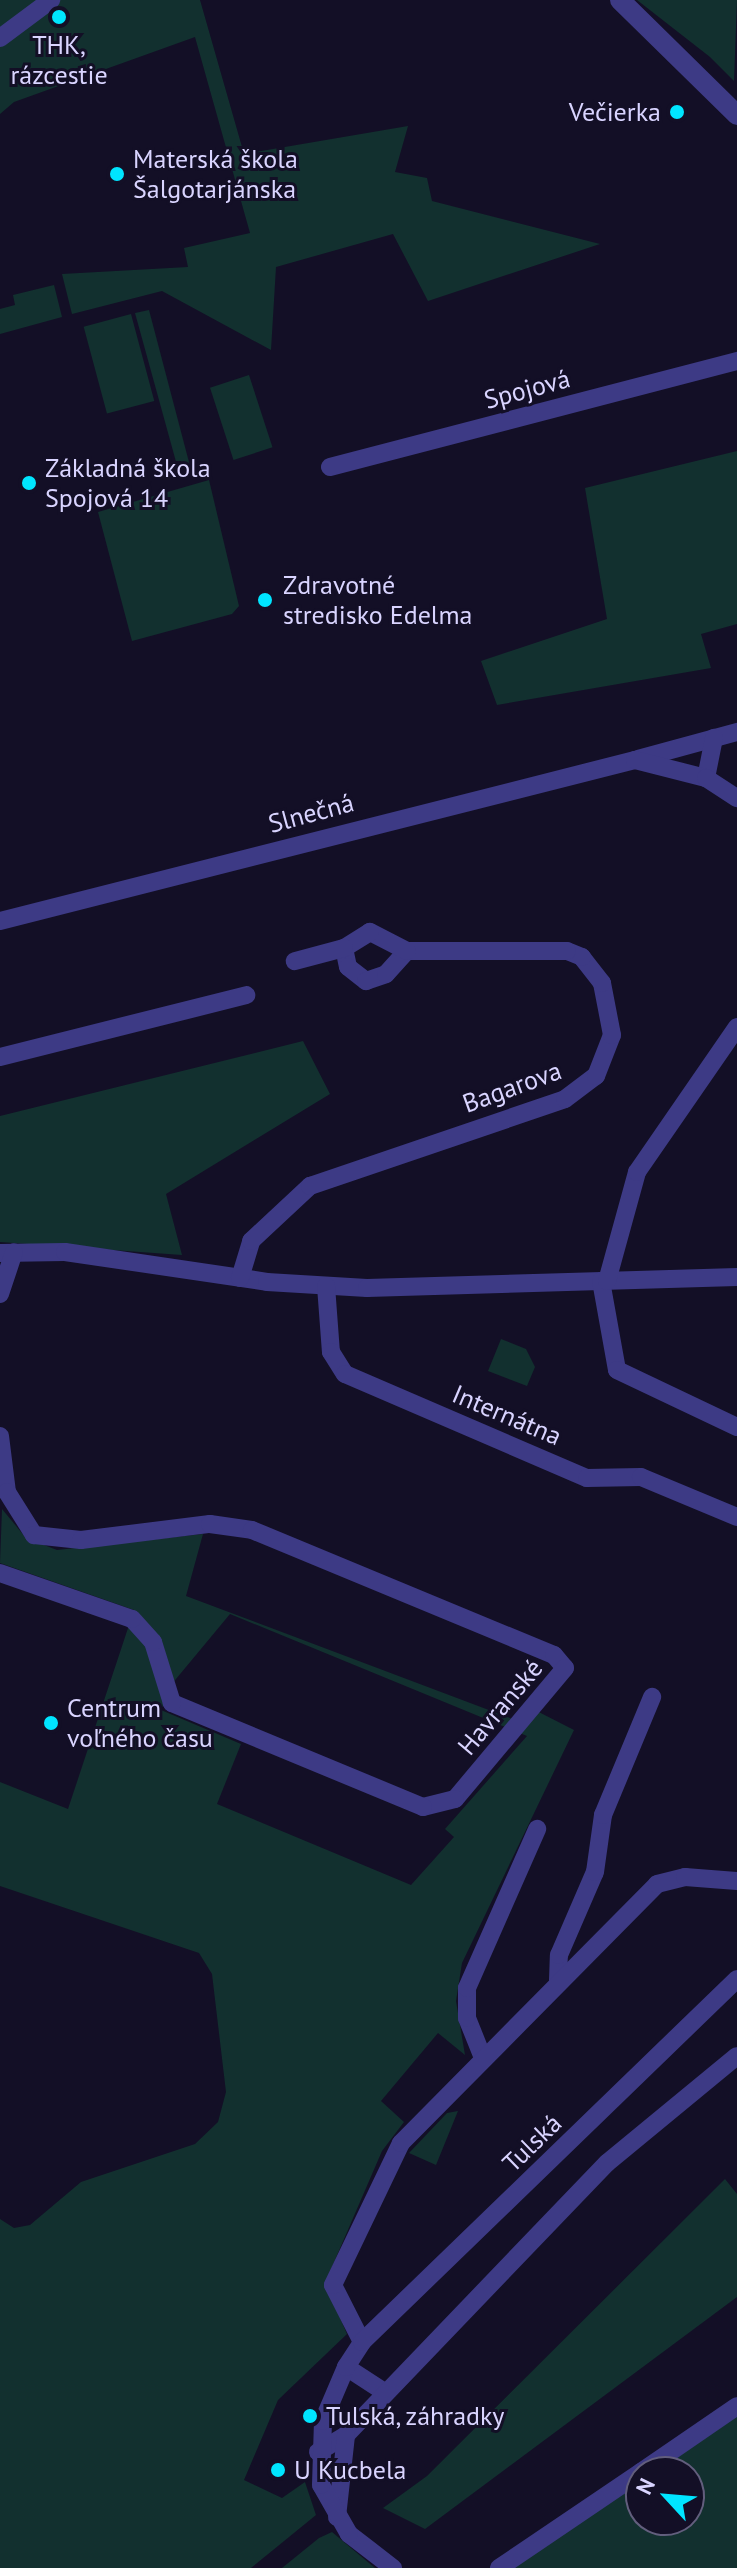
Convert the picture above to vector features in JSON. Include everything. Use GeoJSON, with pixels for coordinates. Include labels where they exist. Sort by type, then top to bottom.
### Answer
{"type":"FeatureCollection","features":[{"type":"Feature","properties":{"kind":"street"},"geometry":{"type":"LineString","coordinates":[[0,38],[51,0]]}},
{"type":"Feature","properties":{"kind":"street"},"geometry":{"type":"LineString","coordinates":[[625,2],[737,115]]}},
{"type":"Feature","properties":{"kind":"street","name":"Spojová"},"geometry":{"type":"LineString","coordinates":[[330,467],[737,361]]}},
{"type":"Feature","properties":{"kind":"street","name":"Slnečná"},"geometry":{"type":"LineString","coordinates":[[0,921],[737,732]]}},
{"type":"Feature","properties":{"kind":"street"},"geometry":{"type":"LineString","coordinates":[[706,778],[714,738]]}},
{"type":"Feature","properties":{"kind":"street","name":"Slnečná"},"geometry":{"type":"LineString","coordinates":[[635,760],[706,778],[737,798]]}},
{"type":"Feature","properties":{"kind":"street","name":"Bagarova"},"geometry":{"type":"LineString","coordinates":[[240,1278],[245,1252],[260,1230],[322,1179],[565,1099],[603,1064],[611,1018],[602,983],[582,957],[542,949],[407,951],[370,932],[344,948],[295,961]]}},
{"type":"Feature","properties":{"kind":"street"},"geometry":{"type":"LineString","coordinates":[[344,948],[348,967],[366,981],[386,974],[407,951]]}},
{"type":"Feature","properties":{"kind":"street"},"geometry":{"type":"LineString","coordinates":[[0,1057],[246,995]]}},
{"type":"Feature","properties":{"kind":"street"},"geometry":{"type":"LineString","coordinates":[[737,1027],[637,1172],[604,1281],[617,1370],[737,1427]]}},
{"type":"Feature","properties":{"kind":"street"},"geometry":{"type":"LineString","coordinates":[[0,1294],[7,1253],[112,1257],[240,1278],[326,1286],[737,1277]]}},
{"type":"Feature","properties":{"kind":"street","name":"Internátna"},"geometry":{"type":"LineString","coordinates":[[326,1286],[331,1352],[345,1374],[587,1478],[641,1477],[737,1517]]}},
{"type":"Feature","properties":{"kind":"street","name":"Havranské"},"geometry":{"type":"LineString","coordinates":[[0,1436],[3,1497],[26,1528],[54,1541],[210,1524],[288,1541],[559,1657],[565,1668],[455,1799],[423,1807],[172,1703],[153,1642],[132,1619],[0,1573]]}},
{"type":"Feature","properties":{"kind":"street"},"geometry":{"type":"LineString","coordinates":[[558,1980],[559,1955],[595,1872],[603,1815],[652,1697]]}},
{"type":"Feature","properties":{"kind":"street"},"geometry":{"type":"LineString","coordinates":[[483,2058],[467,2018],[467,1988],[537,1829]]}},
{"type":"Feature","properties":{"kind":"street"},"geometry":{"type":"LineString","coordinates":[[362,2342],[337,2305],[336,2276],[395,2150],[558,1980],[657,1884],[685,1877],[737,1881]]}},
{"type":"Feature","properties":{"kind":"street","name":"Tulská"},"geometry":{"type":"LineString","coordinates":[[393,2568],[361,2547],[337,2517],[321,2485],[318,2452],[346,2367],[362,2342],[737,1979]]}},
{"type":"Feature","properties":{"kind":"street"},"geometry":{"type":"LineString","coordinates":[[318,2452],[346,2435],[383,2391],[607,2163],[737,2056]]}},
{"type":"Feature","properties":{"kind":"street"},"geometry":{"type":"LineString","coordinates":[[346,2367],[383,2391]]}},
{"type":"Feature","properties":{"kind":"street"},"geometry":{"type":"LineString","coordinates":[[664,2456],[737,2406]]}},
{"type":"Feature","properties":{"kind":"street"},"geometry":{"type":"LineString","coordinates":[[337,2517],[346,2435]]}},
{"type":"Feature","properties":{"kind":"street"},"geometry":{"type":"LineString","coordinates":[[499,2568],[625,2483]]}},
{"type":"Feature","properties":{"kind":"green space"},"geometry":{"type":"Polygon","coordinates":[[[0,0],[200,0],[244,154],[408,126],[395,172],[427,178],[432,201],[600,244],[428,301],[393,234],[276,267],[271,350],[162,291],[72,314],[62,274],[188,267],[184,248],[250,233],[195,37],[14,102],[0,114],[0,0]]]}},
{"type":"Feature","properties":{"kind":"green space"},"geometry":{"type":"Polygon","coordinates":[[[637,0],[737,0],[734,81],[710,57],[637,0]]]}},
{"type":"Feature","properties":{"kind":"green space"},"geometry":{"type":"Polygon","coordinates":[[[54,285],[62,317],[0,334],[0,309],[15,305],[13,295],[54,285]]]}},
{"type":"Feature","properties":{"kind":"green space"},"geometry":{"type":"Polygon","coordinates":[[[149,310],[190,466],[178,469],[135,313],[149,310]]]}},
{"type":"Feature","properties":{"kind":"green space"},"geometry":{"type":"Polygon","coordinates":[[[131,314],[154,401],[107,414],[84,327],[131,314]]]}},
{"type":"Feature","properties":{"kind":"green space"},"geometry":{"type":"Polygon","coordinates":[[[249,375],[272,447],[233,460],[210,388],[249,375]]]}},
{"type":"Feature","properties":{"kind":"green space"},"geometry":{"type":"Polygon","coordinates":[[[737,451],[737,624],[701,634],[711,668],[497,705],[481,661],[607,619],[585,488],[737,451]]]}},
{"type":"Feature","properties":{"kind":"green space"},"geometry":{"type":"Polygon","coordinates":[[[209,480],[239,606],[232,614],[132,641],[98,512],[209,480]]]}},
{"type":"Feature","properties":{"kind":"green space"},"geometry":{"type":"Polygon","coordinates":[[[303,1041],[330,1094],[166,1194],[182,1255],[0,1242],[0,1116],[303,1041]]]}},
{"type":"Feature","properties":{"kind":"green space"},"geometry":{"type":"Polygon","coordinates":[[[501,1339],[526,1349],[535,1367],[527,1386],[488,1371],[501,1339]]]}},
{"type":"Feature","properties":{"kind":"green space"},"geometry":{"type":"Polygon","coordinates":[[[2,1509],[26,1538],[57,1550],[203,1534],[186,1596],[518,1721],[525,1705],[574,1730],[462,1963],[456,2001],[465,2055],[438,2033],[381,2101],[404,2122],[382,2151],[325,2283],[347,2334],[278,2400],[244,2480],[282,2498],[305,2482],[316,2515],[251,2568],[0,2568],[0,2219],[14,2228],[30,2225],[81,2182],[195,2144],[218,2122],[226,2092],[212,1974],[199,1953],[0,1886],[0,1782],[68,1809],[134,1610],[0,1563],[2,1509]],[[230,1614],[171,1685],[161,1710],[241,1744],[217,1804],[411,1885],[454,1837],[445,1829],[527,1736],[230,1614]]]}},
{"type":"Feature","properties":{"kind":"green space"},"geometry":{"type":"Polygon","coordinates":[[[458,2111],[436,2165],[409,2153],[447,2113],[458,2111]]]}},
{"type":"Feature","properties":{"kind":"green space"},"geometry":{"type":"Polygon","coordinates":[[[725,2179],[737,2194],[737,2297],[425,2529],[383,2508],[427,2476],[725,2179]]]}},
{"type":"Feature","properties":{"kind":"green space"},"geometry":{"type":"Polygon","coordinates":[[[737,2415],[737,2568],[510,2568],[625,2492],[625,2536],[705,2536],[705,2456],[677,2456],[737,2415]]]}},
{"type":"Feature","properties":{"kind":"green space"},"geometry":{"type":"Polygon","coordinates":[[[332,2532],[375,2568],[282,2568],[319,2538],[332,2532]]]}},
{"type":"Feature","properties":{"kind":"place","name":"THK, rázcestie"},"geometry":{"type":"Point","coordinates":[59,17]}},
{"type":"Feature","properties":{"kind":"place","name":"Večierka"},"geometry":{"type":"Point","coordinates":[677,112]}},
{"type":"Feature","properties":{"kind":"place","name":"Materská škola Šalgotarjánska"},"geometry":{"type":"Point","coordinates":[117,174]}},
{"type":"Feature","properties":{"kind":"place","name":"Základná škola Spojová 14"},"geometry":{"type":"Point","coordinates":[29,483]}},
{"type":"Feature","properties":{"kind":"place","name":"Zdravotné stredisko Edelma"},"geometry":{"type":"Point","coordinates":[265,600]}},
{"type":"Feature","properties":{"kind":"place","name":"Centrum voľného času"},"geometry":{"type":"Point","coordinates":[51,1723]}},
{"type":"Feature","properties":{"kind":"place","name":"Tulská, záhradky"},"geometry":{"type":"Point","coordinates":[310,2416]}},
{"type":"Feature","properties":{"kind":"place","name":"U Kucbela"},"geometry":{"type":"Point","coordinates":[278,2470]}}]}
